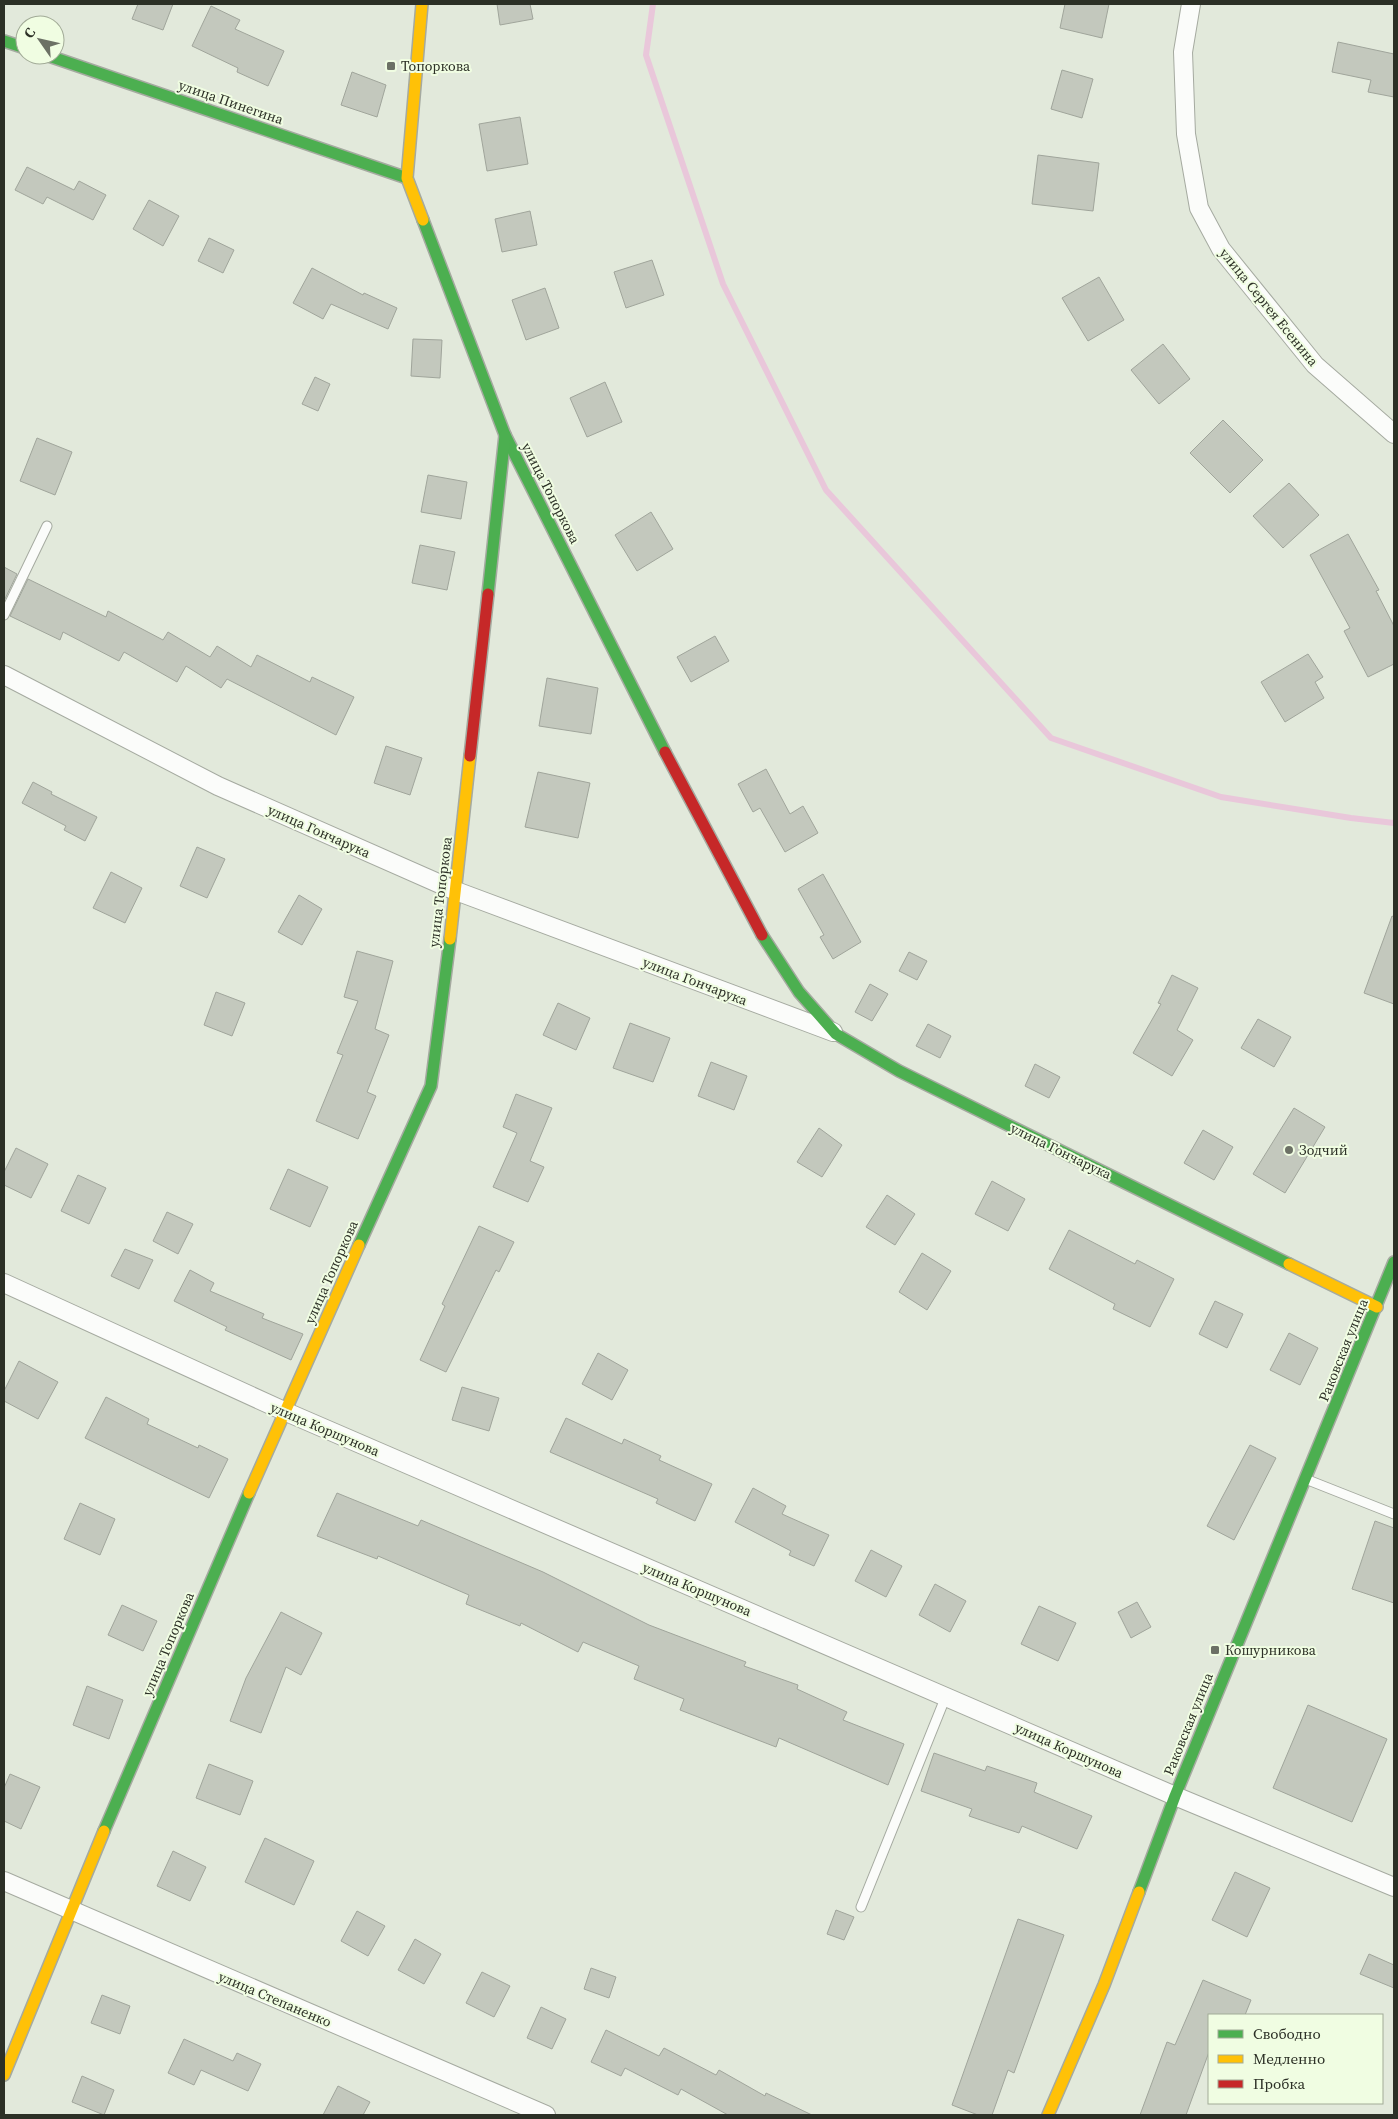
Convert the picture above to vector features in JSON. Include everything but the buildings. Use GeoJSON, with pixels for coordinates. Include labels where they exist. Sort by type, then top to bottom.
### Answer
{"type":"FeatureCollection","features":[{"type":"Feature","properties":{"kind":"street","name":"улица Топоркова"},"geometry":{"type":"LineString","coordinates":[[422,4],[407,178],[505,434],[678,777],[760,933],[799,992],[836,1034]]}},
{"type":"Feature","properties":{"kind":"street","name":"улица Сергея Есенина"},"geometry":{"type":"LineString","coordinates":[[1191,4],[1183,52],[1185,125],[1199,208],[1221,249],[1315,365],[1394,434]]}},
{"type":"Feature","properties":{"kind":"street","name":"улица Пинегина"},"geometry":{"type":"LineString","coordinates":[[65,61],[407,178]]}},
{"type":"Feature","properties":{"kind":"street","name":"улица Топоркова"},"geometry":{"type":"LineString","coordinates":[[4,2075],[70,1910],[284,1411],[432,1086],[456,890],[505,434]]}},
{"type":"Feature","properties":{"kind":"street","name":"улица Гончарука"},"geometry":{"type":"LineString","coordinates":[[4,675],[218,786],[456,890],[836,1034],[899,1071],[1377,1306]]}},
{"type":"Feature","properties":{"kind":"street","name":"Раковская улица"},"geometry":{"type":"LineString","coordinates":[[1048,2115],[1104,1985],[1174,1796],[1394,1262]]}},
{"type":"Feature","properties":{"kind":"street","name":"улица Коршунова"},"geometry":{"type":"LineString","coordinates":[[4,1283],[284,1411],[1174,1796],[1394,1887]]}},
{"type":"Feature","properties":{"kind":"street","name":"улица Степаненко"},"geometry":{"type":"LineString","coordinates":[[4,1881],[546,2115]]}},
{"type":"Feature","properties":{"kind":"lane"},"geometry":{"type":"LineString","coordinates":[[4,615],[47,526]]}},
{"type":"Feature","properties":{"kind":"lane"},"geometry":{"type":"LineString","coordinates":[[1306,1479],[1394,1514]]}},
{"type":"Feature","properties":{"kind":"lane"},"geometry":{"type":"LineString","coordinates":[[861,1907],[946,1696]]}},
{"type":"Feature","properties":{"kind":"waterway"},"geometry":{"type":"LineString","coordinates":[[653,4],[646,55],[723,284],[826,490],[1051,738],[1221,797],[1394,823]]}},
{"type":"Feature","properties":{"kind":"traffic: fast"},"geometry":{"type":"LineString","coordinates":[[4,41],[15,45]]}},
{"type":"Feature","properties":{"kind":"traffic: fast"},"geometry":{"type":"LineString","coordinates":[[65,61],[407,178]]}},
{"type":"Feature","properties":{"kind":"traffic: fast"},"geometry":{"type":"LineString","coordinates":[[423,220],[505,435],[665,752]]}},
{"type":"Feature","properties":{"kind":"traffic: fast"},"geometry":{"type":"LineString","coordinates":[[488,594],[505,435]]}},
{"type":"Feature","properties":{"kind":"traffic: fast"},"geometry":{"type":"LineString","coordinates":[[762,935],[799,992],[836,1034],[899,1071],[1289,1264]]}},
{"type":"Feature","properties":{"kind":"traffic: fast"},"geometry":{"type":"LineString","coordinates":[[359,1245],[431,1086],[450,939]]}},
{"type":"Feature","properties":{"kind":"traffic: fast"},"geometry":{"type":"LineString","coordinates":[[1139,1892],[1175,1796],[1394,1262]]}},
{"type":"Feature","properties":{"kind":"traffic: fast"},"geometry":{"type":"LineString","coordinates":[[104,1831],[249,1493]]}},
{"type":"Feature","properties":{"kind":"traffic: slow"},"geometry":{"type":"LineString","coordinates":[[422,4],[407,178],[423,220]]}},
{"type":"Feature","properties":{"kind":"traffic: slow"},"geometry":{"type":"LineString","coordinates":[[450,939],[470,756]]}},
{"type":"Feature","properties":{"kind":"traffic: slow"},"geometry":{"type":"LineString","coordinates":[[249,1493],[359,1245]]}},
{"type":"Feature","properties":{"kind":"traffic: slow"},"geometry":{"type":"LineString","coordinates":[[1289,1264],[1377,1307]]}},
{"type":"Feature","properties":{"kind":"traffic: slow"},"geometry":{"type":"LineString","coordinates":[[4,2075],[104,1831]]}},
{"type":"Feature","properties":{"kind":"traffic: slow"},"geometry":{"type":"LineString","coordinates":[[1048,2115],[1104,1985],[1139,1892]]}},
{"type":"Feature","properties":{"kind":"traffic: jam"},"geometry":{"type":"LineString","coordinates":[[470,756],[488,594]]}},
{"type":"Feature","properties":{"kind":"traffic: jam"},"geometry":{"type":"LineString","coordinates":[[665,752],[762,935]]}},
{"type":"Feature","properties":{"kind":"place","name":"Топоркова"},"geometry":{"type":"Point","coordinates":[391,66]}},
{"type":"Feature","properties":{"kind":"place","name":"Зодчий"},"geometry":{"type":"Point","coordinates":[1289,1150]}},
{"type":"Feature","properties":{"kind":"place","name":"Кошурникова"},"geometry":{"type":"Point","coordinates":[1215,1650]}}]}
